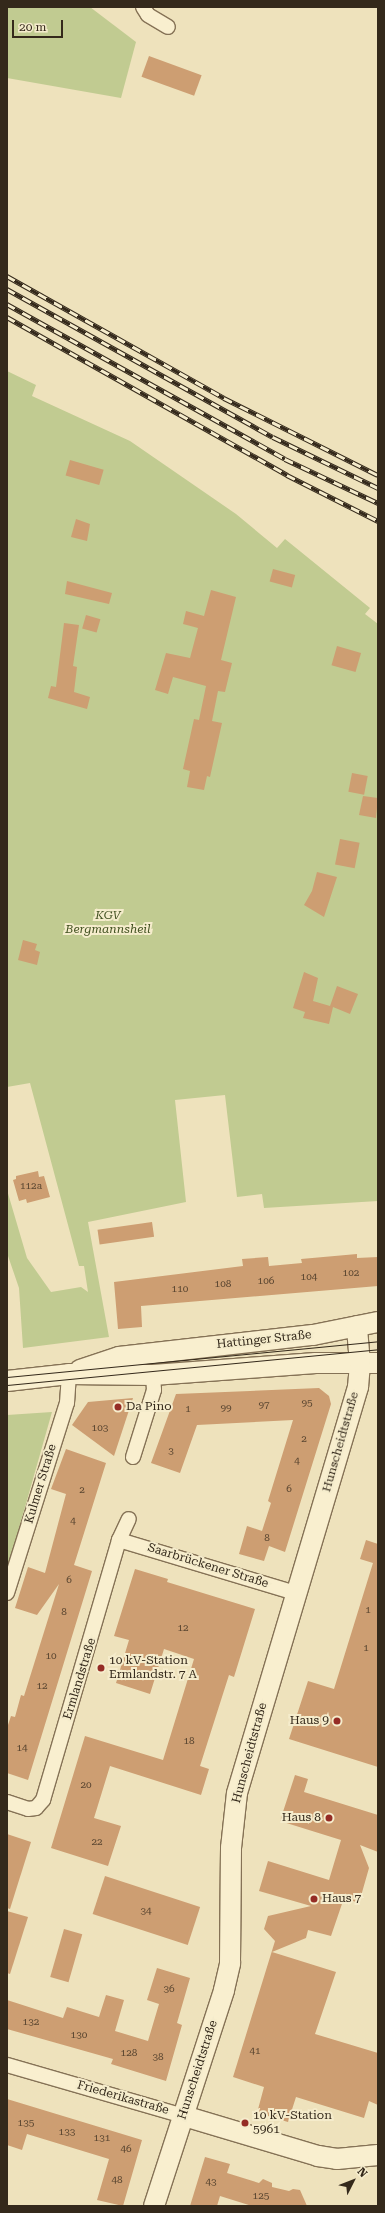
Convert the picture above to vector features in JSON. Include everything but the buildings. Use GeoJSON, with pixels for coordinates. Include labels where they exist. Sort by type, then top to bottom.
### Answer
{"type":"FeatureCollection","features":[{"type":"Feature","properties":{"kind":"street"},"geometry":{"type":"LineString","coordinates":[[143,7],[148,15],[168,27]]}},
{"type":"Feature","properties":{"kind":"street","name":"Hattinger Straße"},"geometry":{"type":"LineString","coordinates":[[69,1374],[104,1360],[150,1353],[313,1335],[378,1322]]}},
{"type":"Feature","properties":{"kind":"street","name":"Hunscheidtstraße"},"geometry":{"type":"LineString","coordinates":[[154,2206],[224,1990],[230,1963],[231,1848],[237,1793],[358,1388],[369,1363],[357,1326]]}},
{"type":"Feature","properties":{"kind":"street"},"geometry":{"type":"LineString","coordinates":[[133,1457],[154,1390],[150,1353]]}},
{"type":"Feature","properties":{"kind":"street","name":"Hattinger Straße"},"geometry":{"type":"LineString","coordinates":[[7,1381],[69,1374],[153,1375],[316,1363],[369,1363]]}},
{"type":"Feature","properties":{"kind":"street","name":"Kulmer Straße"},"geometry":{"type":"LineString","coordinates":[[7,1593],[67,1403],[69,1374]]}},
{"type":"Feature","properties":{"kind":"street","name":"Ermlandstraße"},"geometry":{"type":"LineString","coordinates":[[7,1802],[28,1809],[36,1808],[43,1800],[119,1540],[129,1519]]}},
{"type":"Feature","properties":{"kind":"street","name":"Saarbrückener Straße"},"geometry":{"type":"LineString","coordinates":[[119,1540],[296,1593]]}},
{"type":"Feature","properties":{"kind":"street","name":"Friederikastraße"},"geometry":{"type":"LineString","coordinates":[[7,2064],[318,2156],[337,2160],[378,2155]]}},
{"type":"Feature","properties":{"kind":"green space"},"geometry":{"type":"Polygon","coordinates":[[[7,7],[90,7],[136,42],[121,98],[7,78],[7,7]]]}},
{"type":"Feature","properties":{"kind":"green space","name":"KGV Bergmannsheil"},"geometry":{"type":"Polygon","coordinates":[[[7,371],[36,385],[32,396],[130,441],[236,514],[277,548],[285,539],[370,608],[365,614],[378,624],[378,1201],[264,1208],[262,1194],[237,1197],[225,1095],[175,1100],[186,1202],[88,1222],[109,1337],[23,1348],[19,1288],[7,1253],[7,1190],[27,1258],[51,1292],[81,1287],[88,1292],[84,1266],[79,1266],[30,1083],[7,1087],[7,371]]]}},
{"type":"Feature","properties":{"kind":"green space"},"geometry":{"type":"Polygon","coordinates":[[[52,1412],[10,1560],[7,1568],[7,1415],[52,1412]]]}},
{"type":"Feature","properties":{"kind":"tram line"},"geometry":{"type":"LineString","coordinates":[[7,1377],[378,1341]]}},
{"type":"Feature","properties":{"kind":"tram line"},"geometry":{"type":"LineString","coordinates":[[7,1385],[378,1349]]}},
{"type":"Feature","properties":{"kind":"railway"},"geometry":{"type":"LineString","coordinates":[[7,276],[224,398],[378,475]]}},
{"type":"Feature","properties":{"kind":"railway"},"geometry":{"type":"LineString","coordinates":[[7,289],[273,437],[378,488]]}},
{"type":"Feature","properties":{"kind":"railway"},"geometry":{"type":"LineString","coordinates":[[7,304],[285,459],[378,503]]}},
{"type":"Feature","properties":{"kind":"railway"},"geometry":{"type":"LineString","coordinates":[[7,317],[287,475],[378,521]]}},
{"type":"Feature","properties":{"kind":"place","name":"Da Pino"},"geometry":{"type":"Point","coordinates":[118,1407]}},
{"type":"Feature","properties":{"kind":"place","name":"10 kV-Station Ermlandstr. 7 A"},"geometry":{"type":"Point","coordinates":[101,1668]}},
{"type":"Feature","properties":{"kind":"place","name":"Haus 9"},"geometry":{"type":"Point","coordinates":[337,1721]}},
{"type":"Feature","properties":{"kind":"place","name":"Haus 8"},"geometry":{"type":"Point","coordinates":[329,1818]}},
{"type":"Feature","properties":{"kind":"place","name":"Haus 7"},"geometry":{"type":"Point","coordinates":[314,1899]}},
{"type":"Feature","properties":{"kind":"place","name":"10 kV-Station 5961"},"geometry":{"type":"Point","coordinates":[245,2123]}}]}
